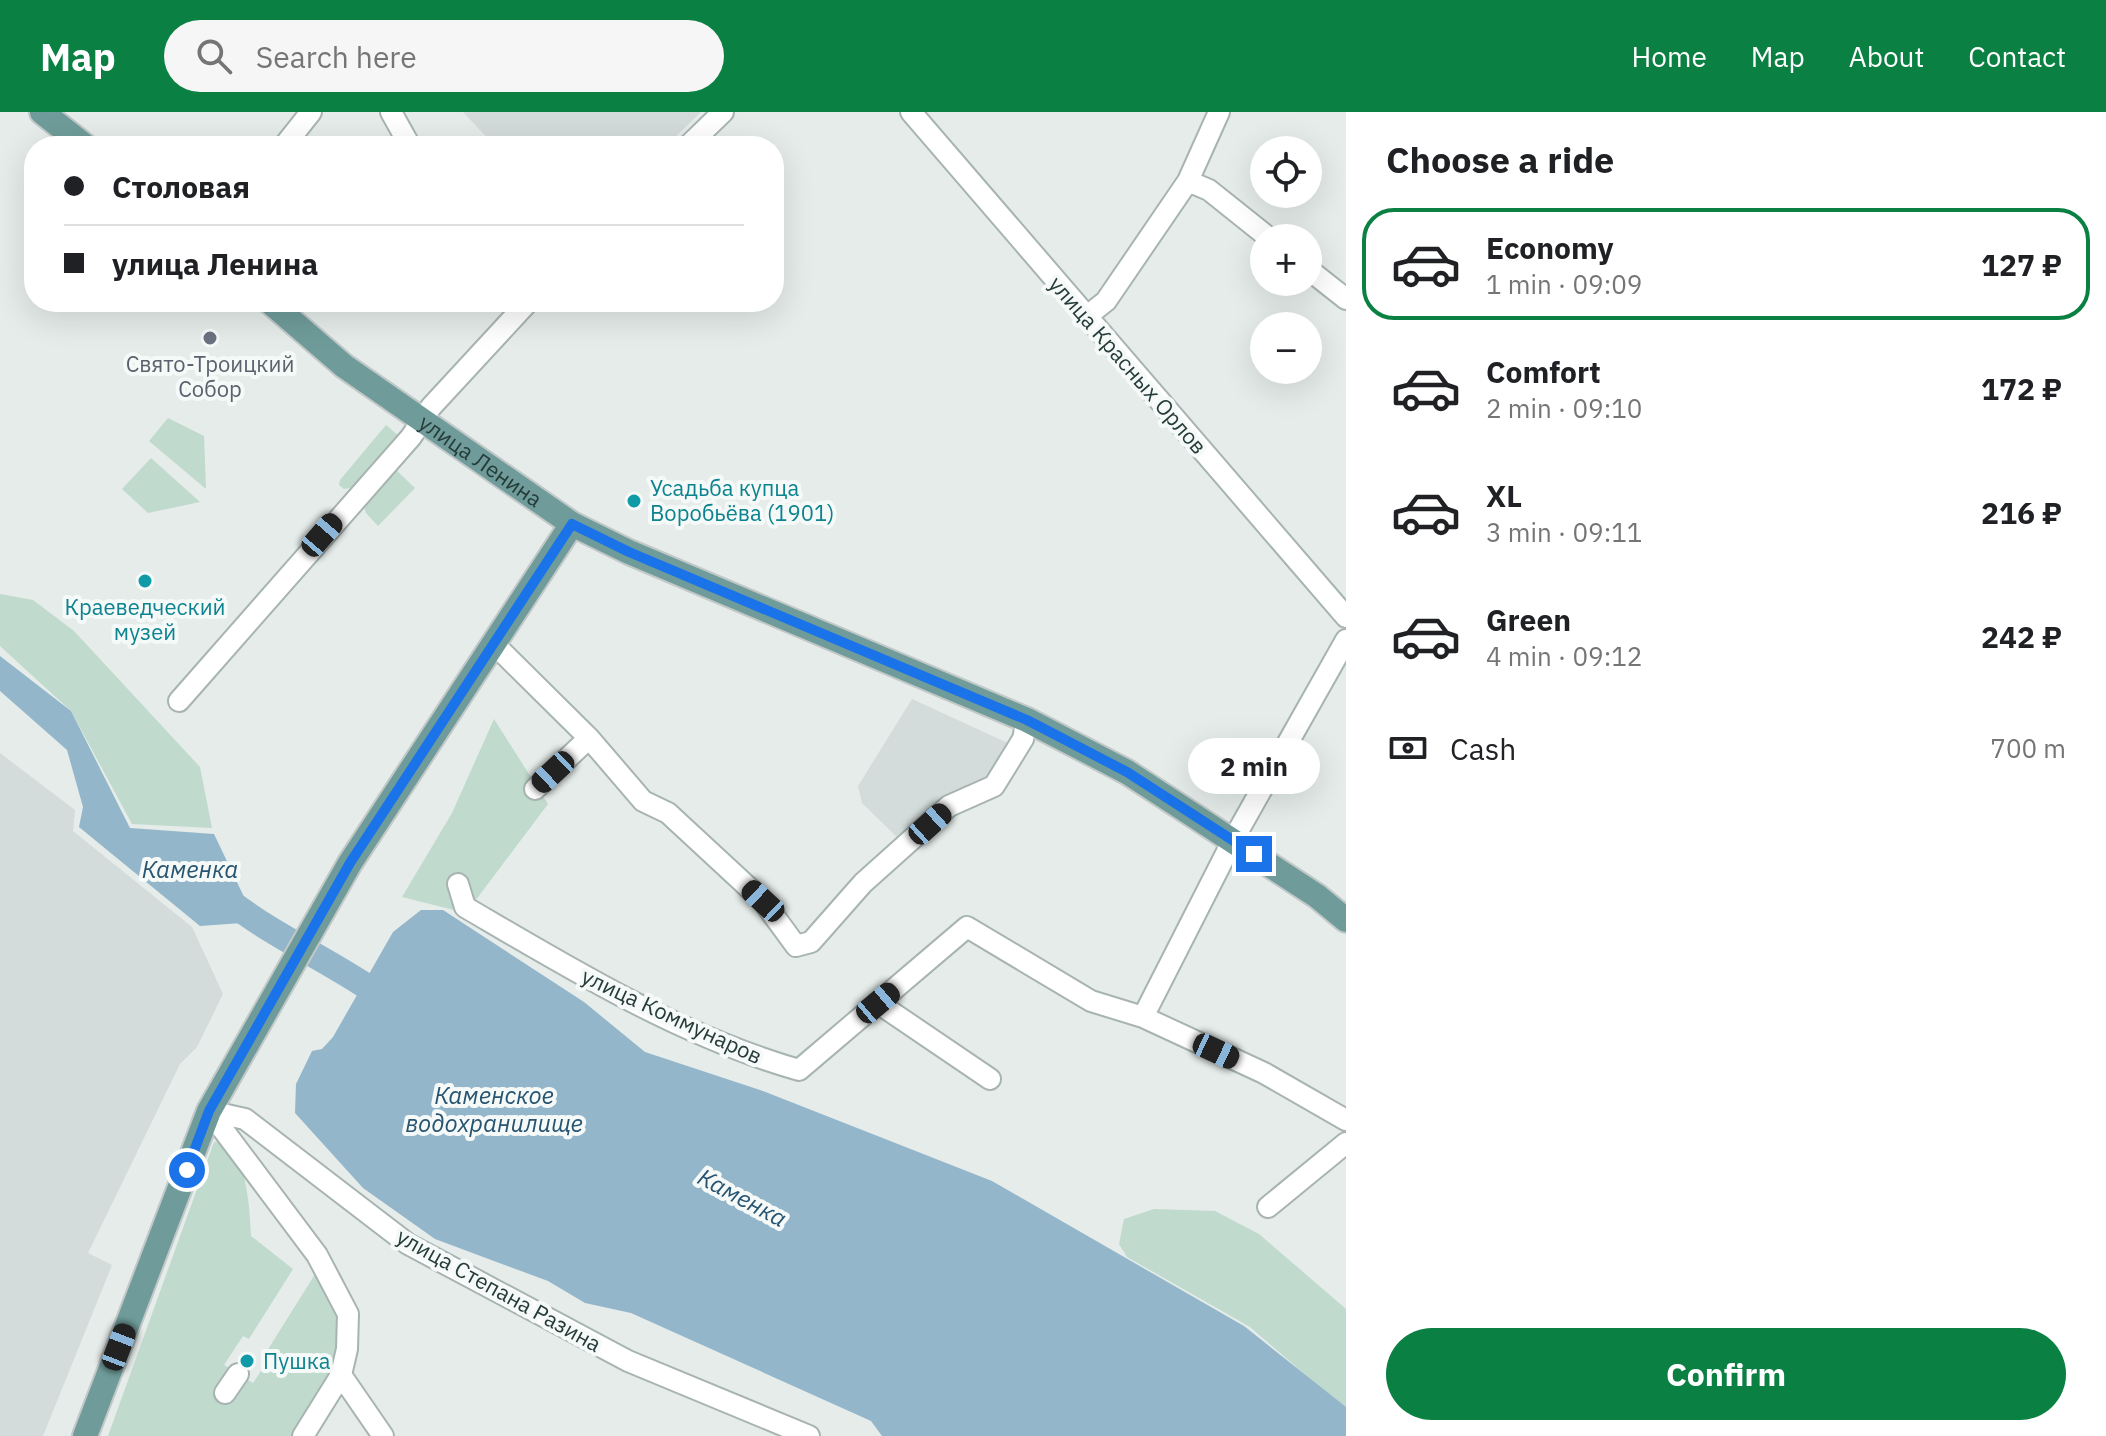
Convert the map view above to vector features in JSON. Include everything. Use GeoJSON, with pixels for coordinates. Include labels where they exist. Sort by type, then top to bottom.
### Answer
{"type":"FeatureCollection","features":[{"type":"Feature","properties":{"kind":"main road"},"geometry":{"type":"LineString","coordinates":[[42,112],[72,136]]}},
{"type":"Feature","properties":{"kind":"main road","name":"улица Ленина"},"geometry":{"type":"LineString","coordinates":[[282,312],[344,366],[572,524],[629,552],[1027,720],[1127,772],[1317,896],[1346,920]]}},
{"type":"Feature","properties":{"kind":"main road"},"geometry":{"type":"LineString","coordinates":[[85,1436],[209,1111],[350,863],[572,524]]}},
{"type":"Feature","properties":{"kind":"street"},"geometry":{"type":"LineString","coordinates":[[292,136],[311,112]]}},
{"type":"Feature","properties":{"kind":"street"},"geometry":{"type":"LineString","coordinates":[[391,112],[404,136]]}},
{"type":"Feature","properties":{"kind":"street"},"geometry":{"type":"LineString","coordinates":[[698,136],[723,112]]}},
{"type":"Feature","properties":{"kind":"street","name":"улица Красных Орлов"},"geometry":{"type":"LineString","coordinates":[[911,112],[1346,617]]}},
{"type":"Feature","properties":{"kind":"street"},"geometry":{"type":"LineString","coordinates":[[1086,317],[1106,301],[1188,181],[1219,112]]}},
{"type":"Feature","properties":{"kind":"street"},"geometry":{"type":"LineString","coordinates":[[1188,181],[1209,190],[1252,224]]}},
{"type":"Feature","properties":{"kind":"street"},"geometry":{"type":"LineString","coordinates":[[1322,280],[1346,299]]}},
{"type":"Feature","properties":{"kind":"street"},"geometry":{"type":"LineString","coordinates":[[179,701],[411,437],[421,420],[495,334],[518,312]]}},
{"type":"Feature","properties":{"kind":"street"},"geometry":{"type":"LineString","coordinates":[[1143,1017],[1233,840],[1346,640]]}},
{"type":"Feature","properties":{"kind":"street"},"geometry":{"type":"LineString","coordinates":[[495,645],[589,738],[643,801],[668,813],[763,901],[796,946],[811,942],[863,883],[949,806],[994,786],[1023,739],[1027,720]]}},
{"type":"Feature","properties":{"kind":"street"},"geometry":{"type":"LineString","coordinates":[[535,789],[589,738]]}},
{"type":"Feature","properties":{"kind":"street","name":"улица Коммунаров"},"geometry":{"type":"LineString","coordinates":[[458,884],[465,907],[598,985],[768,1061],[799,1070],[967,927],[1091,1001],[1143,1017],[1264,1073],[1346,1120]]}},
{"type":"Feature","properties":{"kind":"street"},"geometry":{"type":"LineString","coordinates":[[878,1003],[990,1079]]}},
{"type":"Feature","properties":{"kind":"street"},"geometry":{"type":"LineString","coordinates":[[209,1111],[317,1255],[348,1314],[347,1349],[341,1375],[303,1436]]}},
{"type":"Feature","properties":{"kind":"street","name":"улица Степана Разина"},"geometry":{"type":"LineString","coordinates":[[209,1111],[245,1119],[422,1251],[628,1361],[809,1436]]}},
{"type":"Feature","properties":{"kind":"street"},"geometry":{"type":"LineString","coordinates":[[1268,1207],[1346,1143]]}},
{"type":"Feature","properties":{"kind":"street"},"geometry":{"type":"LineString","coordinates":[[225,1393],[238,1374]]}},
{"type":"Feature","properties":{"kind":"street"},"geometry":{"type":"LineString","coordinates":[[341,1375],[383,1436]]}},
{"type":"Feature","properties":{"kind":"shaded area"},"geometry":{"type":"Polygon","coordinates":[[[463,112],[701,112],[676,136],[486,136],[463,112]]]}},
{"type":"Feature","properties":{"kind":"shaded area"},"geometry":{"type":"Polygon","coordinates":[[[912,699],[1010,744],[988,784],[900,840],[862,803],[858,786],[912,699]]]}},
{"type":"Feature","properties":{"kind":"shaded area"},"geometry":{"type":"Polygon","coordinates":[[[0,753],[75,810],[73,831],[192,927],[223,994],[197,1047],[180,1064],[88,1253],[112,1265],[43,1436],[0,1436],[0,753]]]}},
{"type":"Feature","properties":{"kind":"green space"},"geometry":{"type":"Polygon","coordinates":[[[168,418],[204,436],[206,489],[149,441],[168,418]]]}},
{"type":"Feature","properties":{"kind":"green space"},"geometry":{"type":"Polygon","coordinates":[[[386,425],[399,436],[356,487],[344,489],[339,485],[340,480],[386,425]]]}},
{"type":"Feature","properties":{"kind":"green space"},"geometry":{"type":"Polygon","coordinates":[[[151,458],[200,502],[148,513],[122,489],[151,458]]]}},
{"type":"Feature","properties":{"kind":"green space"},"geometry":{"type":"Polygon","coordinates":[[[394,468],[415,488],[378,526],[366,513],[363,504],[394,468]]]}},
{"type":"Feature","properties":{"kind":"green space"},"geometry":{"type":"Polygon","coordinates":[[[0,594],[33,600],[74,631],[200,767],[212,828],[132,824],[71,711],[0,646],[0,594]]]}},
{"type":"Feature","properties":{"kind":"green space"},"geometry":{"type":"Polygon","coordinates":[[[494,719],[548,804],[466,913],[402,897],[452,813],[494,719]]]}},
{"type":"Feature","properties":{"kind":"green space"},"geometry":{"type":"Polygon","coordinates":[[[223,1140],[231,1148],[242,1171],[251,1236],[293,1269],[249,1339],[243,1336],[224,1365],[253,1383],[272,1354],[267,1351],[317,1271],[336,1310],[339,1327],[338,1344],[328,1377],[293,1436],[108,1436],[214,1142],[223,1140]]]}},
{"type":"Feature","properties":{"kind":"green space"},"geometry":{"type":"Polygon","coordinates":[[[1154,1209],[1215,1211],[1259,1234],[1346,1309],[1346,1410],[1250,1327],[1127,1257],[1119,1244],[1124,1219],[1154,1209]]]}},
{"type":"Feature","properties":{"kind":"water","name":"Каменка"},"geometry":{"type":"Polygon","coordinates":[[[0,656],[71,711],[130,828],[214,834],[256,922],[200,926],[79,827],[83,807],[67,750],[0,691],[0,656]]]}},
{"type":"Feature","properties":{"kind":"water","name":"Каменское водохранилище"},"geometry":{"type":"Polygon","coordinates":[[[421,910],[443,910],[584,1002],[645,1052],[763,1091],[992,1181],[1244,1326],[1346,1407],[1346,1436],[882,1436],[871,1421],[631,1313],[585,1303],[548,1281],[435,1239],[363,1188],[295,1113],[296,1084],[312,1051],[322,1049],[333,1037],[393,932],[421,910]]]}},
{"type":"Feature","properties":{"kind":"waterway","name":"Каменка"},"geometry":{"type":"LineString","coordinates":[[229,901],[388,1001]]}},
{"type":"Feature","properties":{"kind":"place","name":"Свято-Троицкий Собор"},"geometry":{"type":"Point","coordinates":[210,338]}},
{"type":"Feature","properties":{"kind":"place","name":"Усадьба купца Воробьёва (1901)"},"geometry":{"type":"Point","coordinates":[634,501]}},
{"type":"Feature","properties":{"kind":"place","name":"Краеведческий музей"},"geometry":{"type":"Point","coordinates":[145,581]}},
{"type":"Feature","properties":{"kind":"place","name":"Пушка"},"geometry":{"type":"Point","coordinates":[247,1361]}},
{"type":"Feature","properties":{"kind":"route"},"geometry":{"type":"LineString","coordinates":[[187,1170],[209,1111],[350,863],[572,524],[601,540],[1027,720],[1127,772],[1254,854]]}}]}
